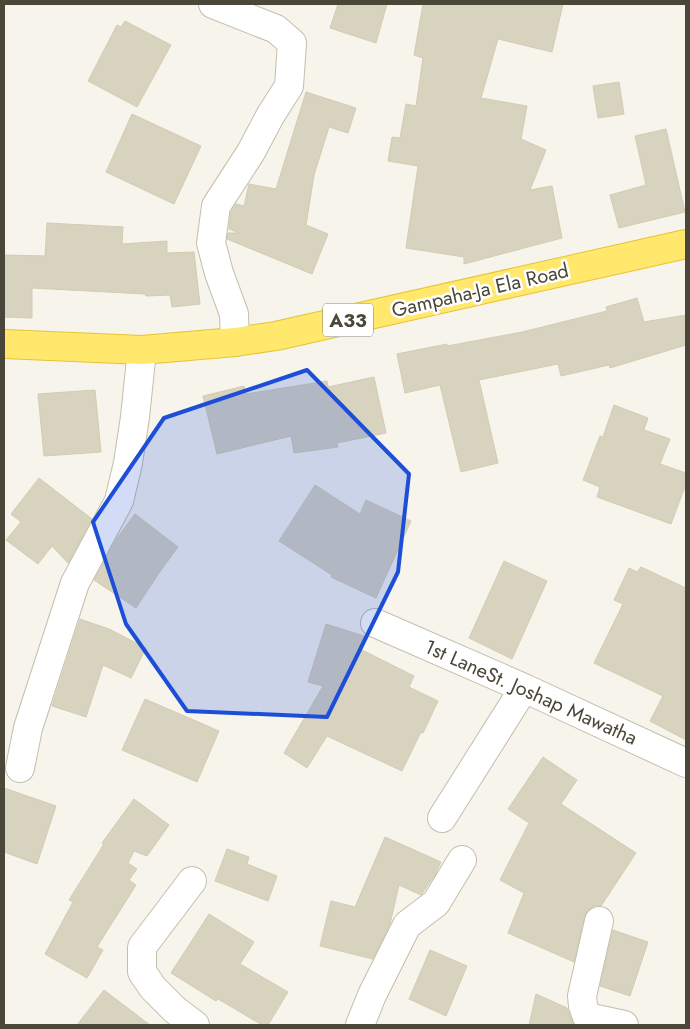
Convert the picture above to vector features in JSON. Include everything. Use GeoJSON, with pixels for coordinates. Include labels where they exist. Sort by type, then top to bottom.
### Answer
{"type":"FeatureCollection","features":[{"type":"Feature","properties":{"kind":"highway","name":"Gampaha-Ja Ela Road"},"geometry":{"type":"LineString","coordinates":[[4,344],[142,350],[235,342],[276,336],[686,244]]}},
{"type":"Feature","properties":{"kind":"street"},"geometry":{"type":"LineString","coordinates":[[213,4],[276,29],[292,43],[289,86],[251,152],[216,206],[211,243],[219,273],[234,314],[235,342]]}},
{"type":"Feature","properties":{"kind":"street"},"geometry":{"type":"LineString","coordinates":[[20,768],[28,728],[75,582],[118,501],[128,463],[142,350]]}},
{"type":"Feature","properties":{"kind":"street","name":"1st LaneSt. Joshap Mawatha"},"geometry":{"type":"LineString","coordinates":[[375,623],[524,688],[686,763]]}},
{"type":"Feature","properties":{"kind":"street"},"geometry":{"type":"LineString","coordinates":[[442,818],[524,688]]}},
{"type":"Feature","properties":{"kind":"street"},"geometry":{"type":"LineString","coordinates":[[360,1025],[372,995],[407,925],[436,903],[462,860]]}},
{"type":"Feature","properties":{"kind":"street"},"geometry":{"type":"LineString","coordinates":[[192,881],[142,946],[142,972],[153,988],[175,1010],[195,1025]]}},
{"type":"Feature","properties":{"kind":"street"},"geometry":{"type":"LineString","coordinates":[[599,921],[582,996],[583,1006],[587,1017],[624,1025]]}},
{"type":"Feature","properties":{"kind":"highlighted area"},"geometry":{"type":"Polygon","coordinates":[[[307,370],[409,474],[398,572],[327,717],[187,711],[126,624],[93,522],[164,418],[307,370]]]}},
{"type":"Feature","properties":{"kind":"building"},"geometry":{"type":"Polygon","coordinates":[[[338,4],[387,4],[376,43],[330,28],[338,4]]]}},
{"type":"Feature","properties":{"kind":"building"},"geometry":{"type":"Polygon","coordinates":[[[423,4],[563,4],[552,52],[498,39],[481,98],[527,106],[521,139],[546,150],[530,190],[552,186],[562,238],[464,264],[464,257],[406,248],[418,166],[388,161],[392,137],[400,138],[406,104],[416,106],[423,58],[414,55],[423,4]]]}},
{"type":"Feature","properties":{"kind":"building"},"geometry":{"type":"Polygon","coordinates":[[[125,21],[171,45],[137,107],[88,81],[117,25],[121,27],[125,21]]]}},
{"type":"Feature","properties":{"kind":"building"},"geometry":{"type":"Polygon","coordinates":[[[619,82],[624,114],[598,118],[593,86],[619,82]]]}},
{"type":"Feature","properties":{"kind":"building"},"geometry":{"type":"Polygon","coordinates":[[[306,92],[356,108],[348,133],[329,127],[314,175],[306,225],[328,234],[312,274],[227,239],[228,233],[239,233],[229,229],[231,212],[236,204],[244,206],[249,184],[276,189],[306,92]]]}},
{"type":"Feature","properties":{"kind":"building"},"geometry":{"type":"Polygon","coordinates":[[[132,114],[201,146],[174,204],[106,172],[132,114]]]}},
{"type":"Feature","properties":{"kind":"building"},"geometry":{"type":"Polygon","coordinates":[[[666,129],[685,212],[619,228],[610,195],[646,185],[635,136],[666,129]]]}},
{"type":"Feature","properties":{"kind":"building"},"geometry":{"type":"Polygon","coordinates":[[[47,223],[123,227],[122,244],[167,241],[167,253],[194,252],[200,304],[172,307],[170,295],[146,296],[145,294],[32,288],[32,318],[4,317],[4,255],[45,256],[47,223]]]}},
{"type":"Feature","properties":{"kind":"building"},"geometry":{"type":"Polygon","coordinates":[[[637,298],[644,322],[686,315],[686,345],[610,368],[609,365],[561,376],[558,364],[479,380],[498,463],[461,472],[440,385],[405,393],[397,354],[522,332],[607,311],[606,307],[637,298]]]}},
{"type":"Feature","properties":{"kind":"building"},"geometry":{"type":"Polygon","coordinates":[[[374,377],[386,433],[337,443],[338,447],[294,453],[291,436],[217,454],[203,396],[244,386],[246,394],[327,381],[328,387],[374,377]]]}},
{"type":"Feature","properties":{"kind":"building"},"geometry":{"type":"Polygon","coordinates":[[[95,390],[101,452],[44,456],[38,394],[95,390]]]}},
{"type":"Feature","properties":{"kind":"building"},"geometry":{"type":"Polygon","coordinates":[[[614,405],[648,418],[644,430],[670,439],[660,464],[686,473],[686,484],[671,524],[597,497],[600,487],[583,480],[600,436],[603,437],[614,405]]]}},
{"type":"Feature","properties":{"kind":"building"},"geometry":{"type":"Polygon","coordinates":[[[39,478],[92,519],[68,563],[52,546],[38,564],[6,540],[21,522],[11,514],[39,478]]]}},
{"type":"Feature","properties":{"kind":"building"},"geometry":{"type":"Polygon","coordinates":[[[315,485],[360,514],[366,500],[411,521],[376,598],[331,577],[332,575],[279,541],[315,485]]]}},
{"type":"Feature","properties":{"kind":"building"},"geometry":{"type":"Polygon","coordinates":[[[135,514],[178,547],[136,608],[94,580],[117,538],[135,514]]]}},
{"type":"Feature","properties":{"kind":"building"},"geometry":{"type":"Polygon","coordinates":[[[504,561],[547,581],[512,659],[469,638],[504,561]]]}},
{"type":"Feature","properties":{"kind":"building"},"geometry":{"type":"Polygon","coordinates":[[[641,567],[686,588],[686,740],[650,721],[663,696],[594,663],[623,604],[614,600],[629,568],[637,572],[641,567]]]}},
{"type":"Feature","properties":{"kind":"building"},"geometry":{"type":"Polygon","coordinates":[[[80,619],[109,629],[146,648],[131,678],[103,665],[86,717],[52,706],[80,619]]]}},
{"type":"Feature","properties":{"kind":"building"},"geometry":{"type":"Polygon","coordinates":[[[326,624],[364,636],[360,649],[414,676],[409,687],[438,701],[402,771],[327,736],[307,768],[284,753],[323,686],[308,682],[326,624]]]}},
{"type":"Feature","properties":{"kind":"building"},"geometry":{"type":"Polygon","coordinates":[[[145,699],[219,731],[197,782],[122,750],[145,699]]]}},
{"type":"Feature","properties":{"kind":"building"},"geometry":{"type":"Polygon","coordinates":[[[543,757],[577,780],[561,804],[636,853],[601,906],[594,906],[587,911],[574,962],[508,933],[524,893],[500,880],[529,823],[508,809],[543,757]]]}},
{"type":"Feature","properties":{"kind":"building"},"geometry":{"type":"Polygon","coordinates":[[[4,788],[56,806],[37,864],[4,852],[4,788]]]}},
{"type":"Feature","properties":{"kind":"building"},"geometry":{"type":"Polygon","coordinates":[[[134,799],[169,825],[147,856],[134,851],[128,863],[137,869],[129,880],[136,885],[97,947],[103,950],[87,978],[45,954],[73,902],[69,900],[104,844],[102,843],[134,799]]]}},
{"type":"Feature","properties":{"kind":"building"},"geometry":{"type":"Polygon","coordinates":[[[385,837],[441,862],[435,875],[421,895],[399,885],[390,924],[373,959],[320,946],[331,901],[355,907],[385,837]]]}},
{"type":"Feature","properties":{"kind":"building"},"geometry":{"type":"Polygon","coordinates":[[[227,849],[249,857],[247,864],[277,876],[268,901],[215,881],[227,849]]]}},
{"type":"Feature","properties":{"kind":"building"},"geometry":{"type":"Polygon","coordinates":[[[209,914],[254,942],[240,964],[288,992],[268,1025],[262,1025],[218,999],[216,1001],[171,973],[209,914]]]}},
{"type":"Feature","properties":{"kind":"building"},"geometry":{"type":"Polygon","coordinates":[[[613,930],[648,942],[630,996],[600,986],[613,930]]]}},
{"type":"Feature","properties":{"kind":"building"},"geometry":{"type":"Polygon","coordinates":[[[430,950],[467,966],[446,1016],[409,999],[430,950]]]}},
{"type":"Feature","properties":{"kind":"building"},"geometry":{"type":"Polygon","coordinates":[[[104,990],[150,1025],[77,1025],[104,990]]]}},
{"type":"Feature","properties":{"kind":"building"},"geometry":{"type":"Polygon","coordinates":[[[536,994],[567,1008],[574,1025],[529,1025],[536,994]]]}}]}
